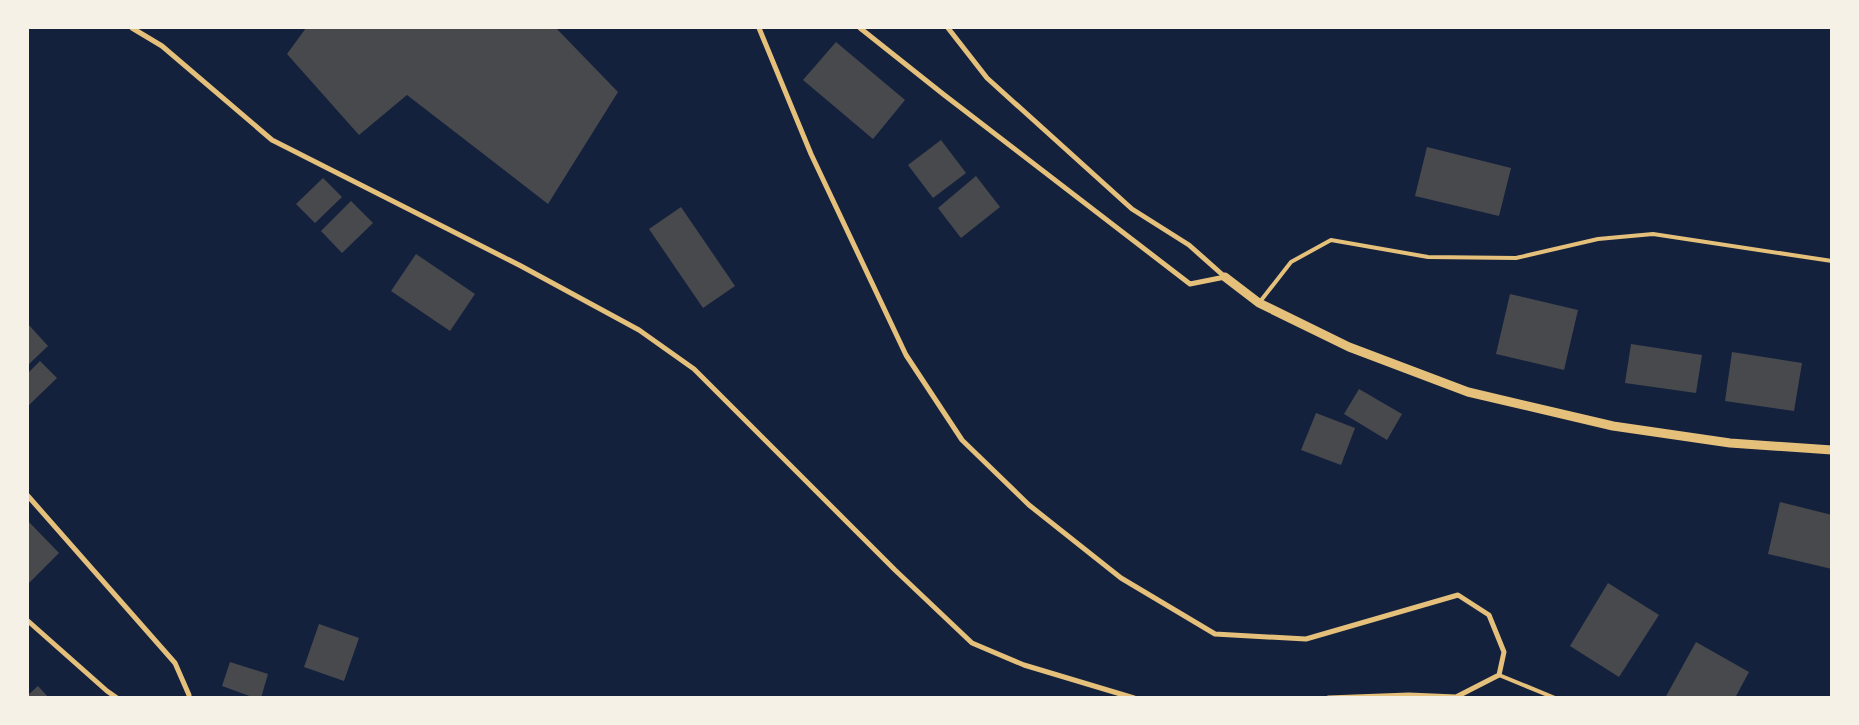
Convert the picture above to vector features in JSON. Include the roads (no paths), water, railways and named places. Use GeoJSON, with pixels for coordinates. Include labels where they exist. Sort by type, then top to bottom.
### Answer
{"type":"FeatureCollection","features":[{"type":"Feature","properties":{"kind":"street"},"geometry":{"type":"LineString","coordinates":[[132,28],[162,46],[272,140],[563,288],[639,330],[694,369],[895,570],[972,643],[1024,665],[1134,698]]}},
{"type":"Feature","properties":{"kind":"street"},"geometry":{"type":"LineString","coordinates":[[759,28],[811,154],[906,355],[962,440],[1029,505],[1121,578],[1215,634],[1306,639],[1458,595],[1489,614],[1504,652],[1499,675],[1456,697],[1409,695],[1328,698]]}},
{"type":"Feature","properties":{"kind":"street"},"geometry":{"type":"LineString","coordinates":[[860,28],[1190,284],[1225,277]]}},
{"type":"Feature","properties":{"kind":"street"},"geometry":{"type":"LineString","coordinates":[[948,28],[987,78],[1124,203],[1188,245],[1259,303],[1349,347],[1468,392],[1612,426],[1730,443],[1832,450]]}},
{"type":"Feature","properties":{"kind":"street"},"geometry":{"type":"LineString","coordinates":[[28,496],[175,663],[189,698]]}},
{"type":"Feature","properties":{"kind":"street"},"geometry":{"type":"LineString","coordinates":[[28,621],[117,698]]}},
{"type":"Feature","properties":{"kind":"lane"},"geometry":{"type":"LineString","coordinates":[[1259,303],[1290,262],[1330,240],[1428,257],[1516,258],[1598,239],[1653,234],[1832,261]]}},
{"type":"Feature","properties":{"kind":"lane"},"geometry":{"type":"LineString","coordinates":[[1499,675],[1555,698]]}}]}
